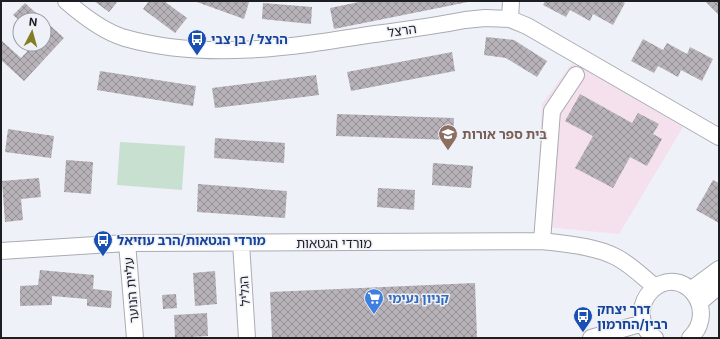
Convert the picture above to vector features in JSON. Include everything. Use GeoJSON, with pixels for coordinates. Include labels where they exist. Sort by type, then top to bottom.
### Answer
{"type":"FeatureCollection","features":[{"type":"Feature","properties":{"kind":"street","name":"הרצל"},"geometry":{"type":"LineString","coordinates":[[66,1],[92,22],[123,37],[158,45],[193,49],[252,49],[322,43],[465,20],[485,18],[510,19],[527,26],[719,137]]}},
{"type":"Feature","properties":{"kind":"street"},"geometry":{"type":"LineString","coordinates":[[510,19],[511,1]]}},
{"type":"Feature","properties":{"kind":"street"},"geometry":{"type":"LineString","coordinates":[[542,241],[552,111],[576,75]]}},
{"type":"Feature","properties":{"kind":"street","name":"מורדי הגטאות"},"geometry":{"type":"LineString","coordinates":[[1,251],[127,243],[542,241],[587,248],[616,257],[655,287]]}},
{"type":"Feature","properties":{"kind":"street","name":"עליית הנוער"},"geometry":{"type":"LineString","coordinates":[[127,243],[135,338]]}},
{"type":"Feature","properties":{"kind":"street","name":"הגליל"},"geometry":{"type":"LineString","coordinates":[[241,243],[247,338]]}},
{"type":"Feature","properties":{"kind":"street"},"geometry":{"type":"LineString","coordinates":[[696,295],[719,269]]}},
{"type":"Feature","properties":{"kind":"street"},"geometry":{"type":"LineString","coordinates":[[655,338],[647,330],[643,323],[642,311],[645,300],[655,287],[664,283],[674,282],[683,284],[696,295],[703,310],[703,318],[698,330],[690,338]]}},
{"type":"Feature","properties":{"kind":"street"},"geometry":{"type":"LineString","coordinates":[[696,295],[719,286]]}},
{"type":"Feature","properties":{"kind":"street"},"geometry":{"type":"LineString","coordinates":[[591,338],[643,323]]}},
{"type":"Feature","properties":{"kind":"shaded area"},"geometry":{"type":"Polygon","coordinates":[[[573,62],[683,127],[619,234],[536,226],[542,104],[573,62]]]}},
{"type":"Feature","properties":{"kind":"green space"},"geometry":{"type":"Polygon","coordinates":[[[120,142],[185,146],[182,190],[117,185],[120,142]]]}},
{"type":"Feature","properties":{"kind":"building"},"geometry":{"type":"Polygon","coordinates":[[[94,1],[118,1],[109,12],[94,1]]]}},
{"type":"Feature","properties":{"kind":"building"},"geometry":{"type":"Polygon","coordinates":[[[149,1],[164,1],[187,18],[175,33],[143,9],[149,1]]]}},
{"type":"Feature","properties":{"kind":"building"},"geometry":{"type":"Polygon","coordinates":[[[194,1],[245,1],[249,2],[244,19],[194,1]]]}},
{"type":"Feature","properties":{"kind":"building"},"geometry":{"type":"Polygon","coordinates":[[[364,1],[468,2],[334,29],[330,8],[364,1]]]}},
{"type":"Feature","properties":{"kind":"building"},"geometry":{"type":"Polygon","coordinates":[[[545,1],[621,1],[625,3],[613,25],[593,14],[590,21],[570,10],[566,17],[543,5],[545,1]]]}},
{"type":"Feature","properties":{"kind":"building"},"geometry":{"type":"Polygon","coordinates":[[[705,1],[719,1],[719,15],[705,1]]]}},
{"type":"Feature","properties":{"kind":"building"},"geometry":{"type":"Polygon","coordinates":[[[25,3],[35,12],[16,12],[25,3]]]}},
{"type":"Feature","properties":{"kind":"building"},"geometry":{"type":"Polygon","coordinates":[[[263,3],[312,7],[311,24],[262,19],[263,3]]]}},
{"type":"Feature","properties":{"kind":"building"},"geometry":{"type":"Polygon","coordinates":[[[52,27],[64,38],[52,51],[52,27]]]}},
{"type":"Feature","properties":{"kind":"building"},"geometry":{"type":"Polygon","coordinates":[[[486,37],[514,40],[547,61],[537,77],[506,58],[484,55],[486,37]]]}},
{"type":"Feature","properties":{"kind":"building"},"geometry":{"type":"Polygon","coordinates":[[[643,39],[663,50],[667,43],[687,54],[690,47],[713,59],[702,81],[681,70],[678,77],[658,66],[654,73],[631,61],[643,39]]]}},
{"type":"Feature","properties":{"kind":"building"},"geometry":{"type":"Polygon","coordinates":[[[1,40],[12,50],[12,52],[14,52],[21,58],[27,52],[51,52],[24,81],[1,60],[1,40]]]}},
{"type":"Feature","properties":{"kind":"building"},"geometry":{"type":"Polygon","coordinates":[[[452,52],[455,71],[351,91],[347,72],[452,52]]]}},
{"type":"Feature","properties":{"kind":"building"},"geometry":{"type":"Polygon","coordinates":[[[100,71],[196,86],[193,106],[97,90],[100,71]]]}},
{"type":"Feature","properties":{"kind":"building"},"geometry":{"type":"Polygon","coordinates":[[[316,75],[319,95],[215,108],[212,88],[316,75]]]}},
{"type":"Feature","properties":{"kind":"building"},"geometry":{"type":"Polygon","coordinates":[[[580,94],[632,123],[638,113],[659,124],[653,134],[662,139],[647,166],[630,157],[613,188],[575,168],[593,136],[565,121],[580,94]]]}},
{"type":"Feature","properties":{"kind":"building"},"geometry":{"type":"Polygon","coordinates":[[[337,114],[454,118],[453,140],[336,136],[337,114]]]}},
{"type":"Feature","properties":{"kind":"building"},"geometry":{"type":"Polygon","coordinates":[[[8,129],[54,136],[51,158],[5,152],[8,129]]]}},
{"type":"Feature","properties":{"kind":"building"},"geometry":{"type":"Polygon","coordinates":[[[215,138],[285,143],[284,163],[214,158],[215,138]]]}},
{"type":"Feature","properties":{"kind":"building"},"geometry":{"type":"Polygon","coordinates":[[[66,160],[93,162],[91,194],[64,192],[66,160]]]}},
{"type":"Feature","properties":{"kind":"building"},"geometry":{"type":"Polygon","coordinates":[[[433,163],[473,166],[471,188],[432,185],[433,163]]]}},
{"type":"Feature","properties":{"kind":"building"},"geometry":{"type":"Polygon","coordinates":[[[39,178],[41,197],[21,199],[23,220],[5,222],[2,181],[39,178]]]}},
{"type":"Feature","properties":{"kind":"building"},"geometry":{"type":"Polygon","coordinates":[[[713,180],[719,183],[719,223],[696,210],[713,180]]]}},
{"type":"Feature","properties":{"kind":"building"},"geometry":{"type":"Polygon","coordinates":[[[198,184],[287,191],[285,218],[197,212],[198,184]]]}},
{"type":"Feature","properties":{"kind":"building"},"geometry":{"type":"Polygon","coordinates":[[[378,188],[415,190],[414,210],[377,207],[378,188]]]}},
{"type":"Feature","properties":{"kind":"building"},"geometry":{"type":"Polygon","coordinates":[[[40,270],[94,275],[93,289],[112,291],[111,308],[87,306],[87,299],[52,296],[52,305],[20,306],[20,286],[38,285],[40,270]]]}},
{"type":"Feature","properties":{"kind":"building"},"geometry":{"type":"Polygon","coordinates":[[[215,271],[217,304],[195,306],[193,273],[215,271]]]}},
{"type":"Feature","properties":{"kind":"building","name":"קניון נעימי"},"geometry":{"type":"Polygon","coordinates":[[[475,283],[477,338],[272,338],[270,292],[475,283]]]}},
{"type":"Feature","properties":{"kind":"building"},"geometry":{"type":"Polygon","coordinates":[[[176,294],[177,308],[163,309],[162,295],[176,294]]]}},
{"type":"Feature","properties":{"kind":"building"},"geometry":{"type":"Polygon","coordinates":[[[207,313],[208,336],[175,338],[174,315],[207,313]]]}},
{"type":"Feature","properties":{"kind":"place","name":"הרצל / בן צבי"},"geometry":{"type":"Point","coordinates":[197,56]}},
{"type":"Feature","properties":{"kind":"place","name":"בית ספר אורות"},"geometry":{"type":"Point","coordinates":[448,151]}},
{"type":"Feature","properties":{"kind":"place","name":"מורדי הגטאות/הרב עוזיאל"},"geometry":{"type":"Point","coordinates":[103,257]}},
{"type":"Feature","properties":{"kind":"place","name":"קניון נעימי"},"geometry":{"type":"Point","coordinates":[374,315]}},
{"type":"Feature","properties":{"kind":"place","name":"דרך יצחק רבין/החרמון"},"geometry":{"type":"Point","coordinates":[583,333]}}]}
